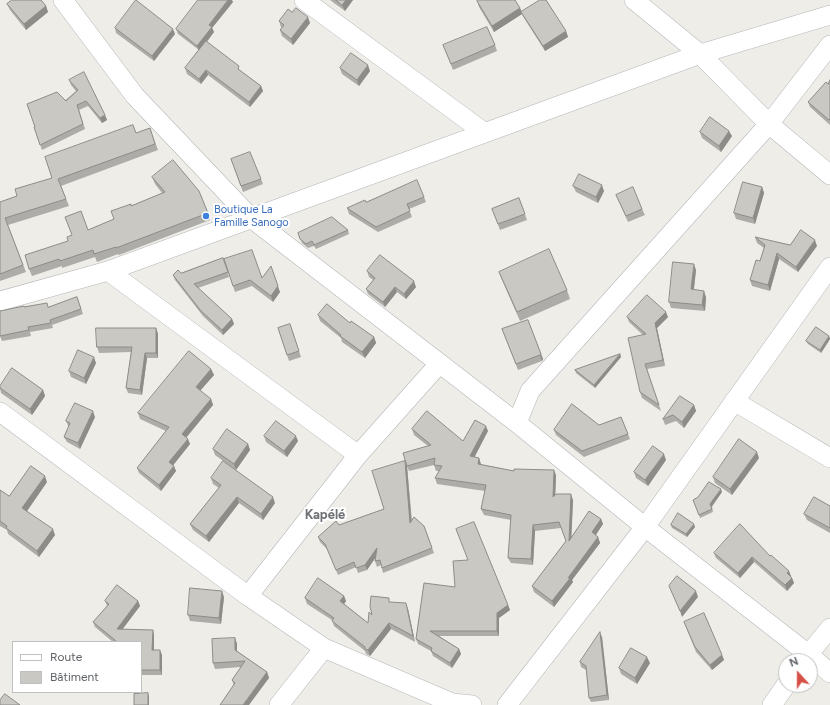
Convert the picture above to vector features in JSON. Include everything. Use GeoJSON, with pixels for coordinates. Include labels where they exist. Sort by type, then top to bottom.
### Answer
{"type":"FeatureCollection","features":[{"type":"Feature","properties":{"kind":"street"},"geometry":{"type":"LineString","coordinates":[[63,0],[135,96],[251,218],[517,423],[799,653]]}},
{"type":"Feature","properties":{"kind":"street"},"geometry":{"type":"LineString","coordinates":[[304,0],[485,133]]}},
{"type":"Feature","properties":{"kind":"street"},"geometry":{"type":"LineString","coordinates":[[634,0],[700,54],[769,124],[830,175]]}},
{"type":"Feature","properties":{"kind":"street"},"geometry":{"type":"LineString","coordinates":[[0,301],[108,271],[700,54],[830,15]]}},
{"type":"Feature","properties":{"kind":"street"},"geometry":{"type":"LineString","coordinates":[[517,423],[530,391],[769,124],[830,45]]}},
{"type":"Feature","properties":{"kind":"street"},"geometry":{"type":"LineString","coordinates":[[507,705],[645,527],[830,267]]}},
{"type":"Feature","properties":{"kind":"street"},"geometry":{"type":"LineString","coordinates":[[108,271],[358,455]]}},
{"type":"Feature","properties":{"kind":"street"},"geometry":{"type":"LineString","coordinates":[[248,596],[358,455],[439,364]]}},
{"type":"Feature","properties":{"kind":"street"},"geometry":{"type":"LineString","coordinates":[[734,401],[830,458]]}},
{"type":"Feature","properties":{"kind":"street"},"geometry":{"type":"LineString","coordinates":[[0,412],[248,596],[324,648],[452,703],[472,705]]}},
{"type":"Feature","properties":{"kind":"street"},"geometry":{"type":"LineString","coordinates":[[809,653],[830,628]]}},
{"type":"Feature","properties":{"kind":"street"},"geometry":{"type":"LineString","coordinates":[[279,705],[324,648]]}},
{"type":"Feature","properties":{"kind":"street"},"geometry":{"type":"LineString","coordinates":[[818,666],[830,673]]}},
{"type":"Feature","properties":{"kind":"street"},"geometry":{"type":"LineString","coordinates":[[772,705],[780,693]]}},
{"type":"Feature","properties":{"kind":"building"},"geometry":{"type":"Polygon","coordinates":[[[12,0],[41,0],[46,6],[24,24],[7,4],[12,0]]]}},
{"type":"Feature","properties":{"kind":"building"},"geometry":{"type":"Polygon","coordinates":[[[136,0],[173,29],[152,56],[115,28],[136,0]]]}},
{"type":"Feature","properties":{"kind":"building"},"geometry":{"type":"Polygon","coordinates":[[[198,0],[228,0],[209,25],[212,27],[197,46],[176,29],[198,0]]]}},
{"type":"Feature","properties":{"kind":"building"},"geometry":{"type":"Polygon","coordinates":[[[336,0],[346,0],[342,5],[336,0]]]}},
{"type":"Feature","properties":{"kind":"building"},"geometry":{"type":"Polygon","coordinates":[[[515,0],[520,8],[492,26],[477,1],[515,0]]]}},
{"type":"Feature","properties":{"kind":"building"},"geometry":{"type":"Polygon","coordinates":[[[540,0],[546,0],[566,31],[543,46],[521,12],[540,0]]]}},
{"type":"Feature","properties":{"kind":"building"},"geometry":{"type":"Polygon","coordinates":[[[296,8],[308,17],[291,39],[280,30],[284,25],[279,21],[288,9],[292,12],[296,8]]]}},
{"type":"Feature","properties":{"kind":"building"},"geometry":{"type":"Polygon","coordinates":[[[487,27],[495,45],[451,64],[443,45],[487,27]]]}},
{"type":"Feature","properties":{"kind":"building"},"geometry":{"type":"Polygon","coordinates":[[[206,41],[239,66],[238,69],[261,86],[249,102],[206,70],[199,79],[185,68],[206,41]]]}},
{"type":"Feature","properties":{"kind":"building"},"geometry":{"type":"Polygon","coordinates":[[[351,53],[368,65],[357,80],[340,68],[351,53]]]}},
{"type":"Feature","properties":{"kind":"building"},"geometry":{"type":"Polygon","coordinates":[[[84,72],[105,115],[100,118],[86,101],[77,105],[83,124],[40,145],[27,104],[57,92],[66,101],[78,90],[69,80],[84,72]]]}},
{"type":"Feature","properties":{"kind":"building"},"geometry":{"type":"Polygon","coordinates":[[[830,80],[829,120],[808,102],[826,82],[828,84],[830,80]]]}},
{"type":"Feature","properties":{"kind":"building"},"geometry":{"type":"Polygon","coordinates":[[[710,117],[729,131],[719,146],[700,132],[710,117]]]}},
{"type":"Feature","properties":{"kind":"building"},"geometry":{"type":"Polygon","coordinates":[[[133,125],[136,133],[150,128],[155,144],[58,179],[66,199],[5,218],[23,265],[0,274],[0,202],[17,196],[15,189],[52,178],[45,157],[133,125]]]}},
{"type":"Feature","properties":{"kind":"building"},"geometry":{"type":"Polygon","coordinates":[[[250,152],[261,179],[241,186],[231,159],[250,152]]]}},
{"type":"Feature","properties":{"kind":"building"},"geometry":{"type":"Polygon","coordinates":[[[173,160],[199,191],[208,213],[116,248],[94,254],[93,250],[29,269],[25,255],[68,241],[67,237],[72,235],[65,217],[81,211],[88,230],[114,219],[111,211],[131,204],[131,206],[165,192],[152,177],[173,160]]]}},
{"type":"Feature","properties":{"kind":"building"},"geometry":{"type":"Polygon","coordinates":[[[579,174],[602,185],[596,197],[573,186],[579,174]]]}},
{"type":"Feature","properties":{"kind":"building"},"geometry":{"type":"Polygon","coordinates":[[[417,180],[424,197],[407,204],[410,211],[376,227],[347,208],[365,200],[366,202],[417,180]]]}},
{"type":"Feature","properties":{"kind":"building"},"geometry":{"type":"Polygon","coordinates":[[[743,182],[762,187],[753,218],[734,213],[743,182]]]}},
{"type":"Feature","properties":{"kind":"building"},"geometry":{"type":"Polygon","coordinates":[[[633,187],[642,209],[626,216],[616,195],[633,187]]]}},
{"type":"Feature","properties":{"kind":"building"},"geometry":{"type":"Polygon","coordinates":[[[519,198],[525,214],[498,224],[492,209],[519,198]]]}},
{"type":"Feature","properties":{"kind":"building"},"geometry":{"type":"Polygon","coordinates":[[[332,217],[348,230],[314,245],[312,241],[306,244],[300,239],[298,233],[332,217]]]}},
{"type":"Feature","properties":{"kind":"building"},"geometry":{"type":"Polygon","coordinates":[[[801,230],[815,240],[796,267],[777,253],[768,285],[750,280],[756,260],[760,261],[765,245],[755,237],[790,245],[801,230]]]}},
{"type":"Feature","properties":{"kind":"building"},"geometry":{"type":"Polygon","coordinates":[[[549,249],[567,290],[517,312],[499,272],[549,249]]]}},
{"type":"Feature","properties":{"kind":"building"},"geometry":{"type":"Polygon","coordinates":[[[252,250],[262,278],[271,266],[278,286],[271,296],[250,280],[233,286],[224,259],[252,250]]]}},
{"type":"Feature","properties":{"kind":"building"},"geometry":{"type":"Polygon","coordinates":[[[380,255],[414,281],[404,294],[395,287],[383,302],[366,289],[375,278],[367,271],[380,255]]]}},
{"type":"Feature","properties":{"kind":"building"},"geometry":{"type":"Polygon","coordinates":[[[223,258],[228,272],[194,284],[232,319],[222,330],[201,311],[173,275],[178,270],[181,273],[223,258]]]}},
{"type":"Feature","properties":{"kind":"building"},"geometry":{"type":"Polygon","coordinates":[[[673,262],[694,264],[691,289],[704,291],[702,305],[669,302],[673,262]]]}},
{"type":"Feature","properties":{"kind":"building"},"geometry":{"type":"Polygon","coordinates":[[[647,295],[666,312],[655,323],[663,360],[645,364],[659,405],[640,392],[628,338],[646,334],[627,317],[647,295]]]}},
{"type":"Feature","properties":{"kind":"building"},"geometry":{"type":"Polygon","coordinates":[[[77,297],[81,309],[50,320],[51,323],[28,327],[29,330],[0,336],[0,311],[47,303],[48,307],[77,297]]]}},
{"type":"Feature","properties":{"kind":"building"},"geometry":{"type":"Polygon","coordinates":[[[327,304],[350,323],[351,321],[374,337],[362,352],[340,336],[341,335],[318,315],[327,304]]]}},
{"type":"Feature","properties":{"kind":"building"},"geometry":{"type":"Polygon","coordinates":[[[528,320],[541,354],[516,364],[502,329],[528,320]]]}},
{"type":"Feature","properties":{"kind":"building"},"geometry":{"type":"Polygon","coordinates":[[[290,324],[299,351],[287,355],[278,328],[290,324]]]}},
{"type":"Feature","properties":{"kind":"building"},"geometry":{"type":"Polygon","coordinates":[[[816,327],[829,336],[820,350],[806,341],[816,327]]]}},
{"type":"Feature","properties":{"kind":"building"},"geometry":{"type":"Polygon","coordinates":[[[96,328],[156,328],[156,353],[145,353],[140,390],[126,388],[132,347],[97,347],[96,328]]]}},
{"type":"Feature","properties":{"kind":"building"},"geometry":{"type":"Polygon","coordinates":[[[78,350],[94,357],[84,378],[69,371],[78,350]]]}},
{"type":"Feature","properties":{"kind":"building"},"geometry":{"type":"Polygon","coordinates":[[[189,351],[211,369],[196,387],[211,399],[182,434],[188,439],[169,462],[174,466],[159,485],[137,468],[169,427],[138,413],[189,351]]]}},
{"type":"Feature","properties":{"kind":"building"},"geometry":{"type":"Polygon","coordinates":[[[620,354],[594,385],[575,370],[620,354]]]}},
{"type":"Feature","properties":{"kind":"building"},"geometry":{"type":"Polygon","coordinates":[[[12,368],[43,390],[30,409],[0,388],[12,368]]]}},
{"type":"Feature","properties":{"kind":"building"},"geometry":{"type":"Polygon","coordinates":[[[680,396],[694,405],[682,422],[673,415],[663,419],[680,396]]]}},
{"type":"Feature","properties":{"kind":"building"},"geometry":{"type":"Polygon","coordinates":[[[75,403],[93,411],[78,443],[64,437],[70,423],[66,421],[75,403]]]}},
{"type":"Feature","properties":{"kind":"building"},"geometry":{"type":"Polygon","coordinates":[[[572,404],[599,425],[621,417],[628,434],[582,451],[554,430],[572,404]]]}},
{"type":"Feature","properties":{"kind":"building"},"geometry":{"type":"Polygon","coordinates":[[[427,411],[463,441],[475,420],[486,426],[470,456],[479,458],[478,464],[514,471],[514,469],[554,470],[553,497],[556,494],[571,494],[569,541],[589,511],[601,519],[592,532],[598,537],[568,578],[571,577],[552,601],[532,586],[566,541],[559,522],[533,525],[531,559],[508,558],[511,515],[481,509],[486,485],[435,478],[442,466],[434,465],[435,458],[407,466],[403,453],[431,445],[412,429],[427,411]]]}},
{"type":"Feature","properties":{"kind":"building"},"geometry":{"type":"Polygon","coordinates":[[[276,421],[296,436],[284,451],[264,436],[276,421]]]}},
{"type":"Feature","properties":{"kind":"building"},"geometry":{"type":"Polygon","coordinates":[[[227,429],[248,444],[234,464],[213,449],[227,429]]]}},
{"type":"Feature","properties":{"kind":"building"},"geometry":{"type":"Polygon","coordinates":[[[739,439],[757,452],[730,489],[713,477],[739,439]]]}},
{"type":"Feature","properties":{"kind":"building"},"geometry":{"type":"Polygon","coordinates":[[[653,446],[664,454],[645,480],[634,472],[653,446]]]}},
{"type":"Feature","properties":{"kind":"building"},"geometry":{"type":"Polygon","coordinates":[[[223,461],[273,497],[261,514],[237,497],[206,536],[190,524],[221,485],[211,478],[223,461]]]}},
{"type":"Feature","properties":{"kind":"building"},"geometry":{"type":"Polygon","coordinates":[[[405,461],[410,523],[414,517],[424,526],[432,548],[382,568],[380,560],[375,561],[377,548],[365,565],[356,568],[354,562],[336,570],[325,544],[318,537],[336,521],[339,525],[384,509],[372,471],[405,461]]]}},
{"type":"Feature","properties":{"kind":"building"},"geometry":{"type":"Polygon","coordinates":[[[31,466],[45,476],[22,508],[53,529],[37,551],[6,528],[7,526],[0,521],[0,490],[9,496],[31,466]]]}},
{"type":"Feature","properties":{"kind":"building"},"geometry":{"type":"Polygon","coordinates":[[[709,482],[721,489],[710,504],[712,509],[699,515],[693,500],[698,497],[709,482]]]}},
{"type":"Feature","properties":{"kind":"building"},"geometry":{"type":"Polygon","coordinates":[[[814,497],[830,506],[830,528],[804,514],[814,497]]]}},
{"type":"Feature","properties":{"kind":"building"},"geometry":{"type":"Polygon","coordinates":[[[678,513],[694,524],[686,534],[671,525],[678,513]]]}},
{"type":"Feature","properties":{"kind":"building"},"geometry":{"type":"Polygon","coordinates":[[[474,522],[508,605],[497,613],[497,631],[430,631],[459,649],[450,663],[431,651],[432,648],[416,639],[424,583],[455,587],[453,561],[468,560],[456,529],[474,522]]]}},
{"type":"Feature","properties":{"kind":"building"},"geometry":{"type":"Polygon","coordinates":[[[740,524],[770,556],[771,555],[789,571],[787,573],[792,578],[785,585],[752,557],[738,573],[714,553],[740,524]]]}},
{"type":"Feature","properties":{"kind":"building"},"geometry":{"type":"Polygon","coordinates":[[[677,576],[696,591],[680,611],[669,586],[677,576]]]}},
{"type":"Feature","properties":{"kind":"building"},"geometry":{"type":"Polygon","coordinates":[[[318,578],[344,596],[340,601],[368,623],[369,612],[372,615],[370,606],[371,596],[389,598],[389,602],[406,603],[413,636],[389,623],[368,650],[365,649],[365,647],[332,621],[334,618],[305,598],[318,578]]]}},
{"type":"Feature","properties":{"kind":"building"},"geometry":{"type":"Polygon","coordinates":[[[117,585],[138,601],[117,629],[153,630],[152,650],[160,650],[160,670],[142,670],[142,641],[116,641],[93,622],[109,604],[105,601],[117,585]]]}},
{"type":"Feature","properties":{"kind":"building"},"geometry":{"type":"Polygon","coordinates":[[[190,588],[222,591],[219,618],[188,615],[190,588]]]}},
{"type":"Feature","properties":{"kind":"building"},"geometry":{"type":"Polygon","coordinates":[[[704,613],[722,655],[710,665],[695,647],[684,622],[704,613]]]}},
{"type":"Feature","properties":{"kind":"building"},"geometry":{"type":"Polygon","coordinates":[[[600,632],[607,695],[589,698],[586,666],[580,662],[600,632]]]}},
{"type":"Feature","properties":{"kind":"building"},"geometry":{"type":"Polygon","coordinates":[[[235,638],[235,650],[267,672],[243,705],[220,705],[235,683],[232,680],[245,661],[213,663],[212,639],[235,638]]]}},
{"type":"Feature","properties":{"kind":"building"},"geometry":{"type":"Polygon","coordinates":[[[631,648],[647,657],[635,678],[619,668],[631,648]]]}},
{"type":"Feature","properties":{"kind":"building"},"geometry":{"type":"Polygon","coordinates":[[[148,693],[148,705],[134,705],[134,694],[148,693]]]}},
{"type":"Feature","properties":{"kind":"building"},"geometry":{"type":"Polygon","coordinates":[[[5,694],[20,705],[0,705],[0,700],[5,694]]]}},
{"type":"Feature","properties":{"kind":"place","name":"Boutique La Famille Sanogo"},"geometry":{"type":"Point","coordinates":[206,216]}},
{"type":"Feature","properties":{"kind":"district","name":"Kapélé"},"geometry":{"type":"Point","coordinates":[325,515]}}]}
